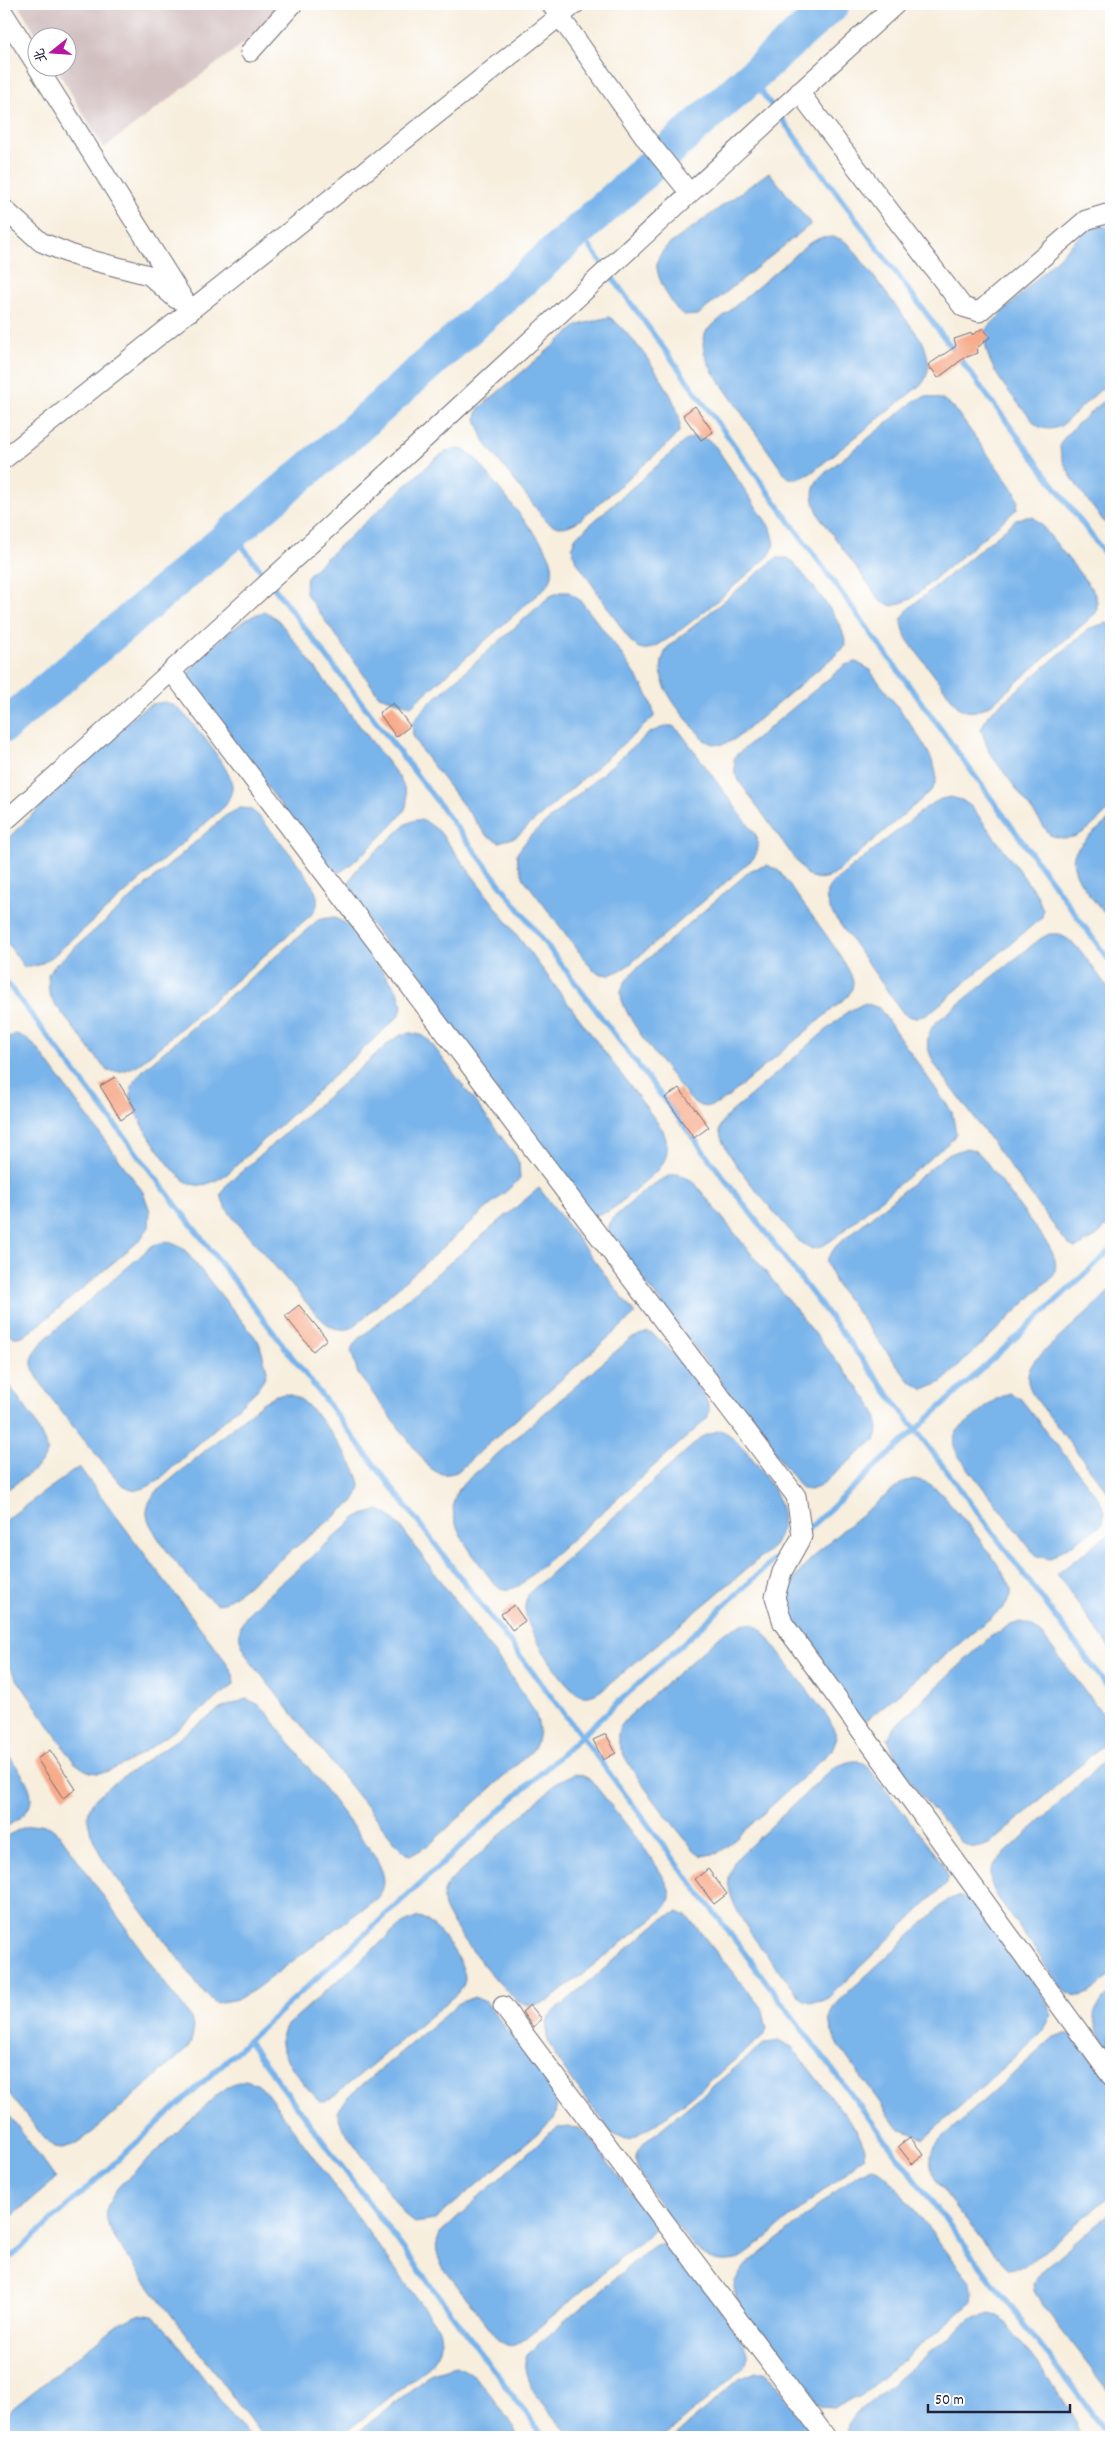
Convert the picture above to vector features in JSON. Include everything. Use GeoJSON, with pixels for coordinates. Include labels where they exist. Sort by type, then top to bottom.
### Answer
{"type":"FeatureCollection","features":[{"type":"Feature","properties":{"kind":"street"},"geometry":{"type":"LineString","coordinates":[[250,52],[293,4]]}},
{"type":"Feature","properties":{"kind":"street"},"geometry":{"type":"LineString","coordinates":[[4,459],[190,311],[555,10],[575,4]]}},
{"type":"Feature","properties":{"kind":"street"},"geometry":{"type":"LineString","coordinates":[[4,822],[172,672],[685,187],[799,92],[896,4]]}},
{"type":"Feature","properties":{"kind":"street"},"geometry":{"type":"LineString","coordinates":[[555,10],[647,140],[685,187]]}},
{"type":"Feature","properties":{"kind":"street"},"geometry":{"type":"LineString","coordinates":[[4,14],[28,51]]}},
{"type":"Feature","properties":{"kind":"street"},"geometry":{"type":"LineString","coordinates":[[45,78],[190,311]]}},
{"type":"Feature","properties":{"kind":"street"},"geometry":{"type":"LineString","coordinates":[[799,92],[962,308],[979,312],[1086,220],[1106,214],[1111,216]]}},
{"type":"Feature","properties":{"kind":"street"},"geometry":{"type":"LineString","coordinates":[[4,209],[42,242],[75,256],[149,275],[190,311]]}},
{"type":"Feature","properties":{"kind":"street"},"geometry":{"type":"LineString","coordinates":[[172,672],[796,1496],[802,1536],[782,1572],[775,1597],[783,1623],[1111,2076]]}},
{"type":"Feature","properties":{"kind":"street"},"geometry":{"type":"LineString","coordinates":[[503,2006],[826,2437]]}},
{"type":"Feature","properties":{"kind":"shaded area"},"geometry":{"type":"Polygon","coordinates":[[[18,4],[296,4],[104,148],[62,78],[78,78],[78,28],[33,28],[18,4]]]}},
{"type":"Feature","properties":{"kind":"water"},"geometry":{"type":"Polygon","coordinates":[[[769,172],[811,224],[698,315],[688,316],[682,314],[673,305],[658,274],[657,262],[660,255],[667,246],[769,172]]]}},
{"type":"Feature","properties":{"kind":"water"},"geometry":{"type":"Polygon","coordinates":[[[1100,225],[1111,229],[1111,380],[1061,426],[1045,429],[1036,425],[993,368],[985,342],[986,329],[1084,232],[1100,225]]]}},
{"type":"Feature","properties":{"kind":"water"},"geometry":{"type":"Polygon","coordinates":[[[832,237],[841,239],[850,245],[923,342],[928,358],[928,372],[923,383],[811,473],[798,479],[791,479],[785,475],[713,372],[705,356],[703,341],[707,330],[808,244],[820,238],[832,237]]]}},
{"type":"Feature","properties":{"kind":"water"},"geometry":{"type":"Polygon","coordinates":[[[609,317],[628,334],[660,377],[675,406],[679,419],[679,432],[580,520],[571,525],[559,527],[546,521],[485,443],[476,419],[478,409],[578,325],[609,317]]]}},
{"type":"Feature","properties":{"kind":"water"},"geometry":{"type":"Polygon","coordinates":[[[1111,395],[1111,531],[1078,488],[1060,452],[1061,443],[1069,432],[1111,395]]]}},
{"type":"Feature","properties":{"kind":"water"},"geometry":{"type":"Polygon","coordinates":[[[926,396],[944,400],[954,408],[1015,492],[1018,501],[1017,509],[911,599],[893,606],[881,602],[820,517],[813,492],[820,477],[914,401],[926,396]]]}},
{"type":"Feature","properties":{"kind":"water"},"geometry":{"type":"Polygon","coordinates":[[[694,437],[709,440],[716,447],[771,529],[774,540],[773,546],[769,556],[689,623],[658,645],[643,649],[631,642],[575,559],[572,548],[575,538],[686,440],[694,437]]]}},
{"type":"Feature","properties":{"kind":"water"},"geometry":{"type":"Polygon","coordinates":[[[457,449],[467,451],[476,459],[543,544],[552,564],[551,580],[548,585],[411,706],[379,696],[306,594],[305,586],[307,577],[314,569],[436,458],[447,451],[457,449]]]}},
{"type":"Feature","properties":{"kind":"water"},"geometry":{"type":"Polygon","coordinates":[[[1024,517],[1033,517],[1039,522],[1090,586],[1096,599],[1096,613],[992,704],[971,712],[963,710],[958,707],[906,638],[901,620],[909,608],[1016,520],[1024,517]]]}},
{"type":"Feature","properties":{"kind":"water"},"geometry":{"type":"Polygon","coordinates":[[[776,558],[788,558],[795,564],[827,604],[841,628],[845,638],[845,647],[738,737],[730,742],[713,744],[704,740],[670,696],[664,685],[661,672],[662,660],[668,647],[776,558]]]}},
{"type":"Feature","properties":{"kind":"water"},"geometry":{"type":"Polygon","coordinates":[[[561,592],[569,592],[581,601],[612,641],[646,692],[654,717],[516,837],[499,842],[486,835],[421,750],[413,736],[412,724],[424,708],[550,596],[561,592]]]}},
{"type":"Feature","properties":{"kind":"water"},"geometry":{"type":"Polygon","coordinates":[[[263,612],[270,614],[279,621],[399,777],[406,792],[406,807],[396,821],[365,852],[340,872],[332,873],[186,679],[198,661],[219,640],[254,615],[263,612]]]}},
{"type":"Feature","properties":{"kind":"water"},"geometry":{"type":"Polygon","coordinates":[[[1107,623],[1111,625],[1111,808],[1084,832],[1069,838],[1060,838],[1050,835],[989,752],[981,729],[988,715],[1090,628],[1107,623]]]}},
{"type":"Feature","properties":{"kind":"water"},"geometry":{"type":"Polygon","coordinates":[[[856,662],[869,669],[919,736],[933,764],[936,779],[930,792],[833,875],[826,878],[816,878],[806,874],[741,784],[735,774],[734,757],[845,665],[856,662]]]}},
{"type":"Feature","properties":{"kind":"water"},"geometry":{"type":"Polygon","coordinates":[[[164,702],[174,705],[199,731],[225,767],[232,785],[229,799],[224,807],[52,957],[39,965],[24,967],[4,938],[4,842],[140,711],[152,704],[164,702]]]}},
{"type":"Feature","properties":{"kind":"water"},"geometry":{"type":"Polygon","coordinates":[[[666,726],[673,726],[681,733],[755,834],[758,849],[754,858],[629,965],[611,974],[598,973],[593,970],[524,879],[518,864],[517,853],[530,836],[649,733],[666,726]]]}},
{"type":"Feature","properties":{"kind":"water"},"geometry":{"type":"Polygon","coordinates":[[[950,797],[962,800],[972,807],[1037,895],[1043,910],[1042,917],[933,1010],[922,1016],[911,1017],[903,1013],[832,913],[826,894],[832,883],[928,806],[941,799],[950,797]]]}},
{"type":"Feature","properties":{"kind":"water"},"geometry":{"type":"Polygon","coordinates":[[[240,808],[250,809],[259,816],[292,856],[314,889],[317,900],[316,907],[311,915],[142,1062],[125,1070],[117,1072],[107,1071],[54,1003],[49,993],[48,974],[55,965],[225,816],[240,808]]]}},
{"type":"Feature","properties":{"kind":"water"},"geometry":{"type":"Polygon","coordinates":[[[1111,818],[1111,921],[1084,888],[1074,868],[1073,859],[1076,851],[1084,842],[1111,818]]]}},
{"type":"Feature","properties":{"kind":"water"},"geometry":{"type":"Polygon","coordinates":[[[415,820],[424,820],[439,831],[663,1130],[667,1152],[662,1165],[607,1212],[591,1216],[349,895],[347,886],[357,869],[406,824],[415,820]]]}},
{"type":"Feature","properties":{"kind":"water"},"geometry":{"type":"Polygon","coordinates":[[[767,865],[779,871],[833,944],[850,973],[853,982],[852,988],[848,996],[727,1098],[712,1106],[698,1105],[689,1098],[637,1029],[622,1001],[621,991],[634,971],[751,870],[767,865]]]}},
{"type":"Feature","properties":{"kind":"water"},"geometry":{"type":"Polygon","coordinates":[[[333,917],[347,924],[399,993],[402,1005],[400,1015],[227,1174],[205,1184],[191,1184],[174,1171],[146,1130],[133,1103],[131,1090],[133,1083],[145,1068],[318,920],[333,917]]]}},
{"type":"Feature","properties":{"kind":"water"},"geometry":{"type":"Polygon","coordinates":[[[1049,934],[1058,934],[1068,939],[1080,950],[1111,992],[1111,1222],[1094,1238],[1076,1248],[1069,1245],[1062,1237],[935,1065],[928,1044],[929,1034],[935,1023],[1040,939],[1049,934]]]}},
{"type":"Feature","properties":{"kind":"water"},"geometry":{"type":"Polygon","coordinates":[[[865,1003],[879,1008],[952,1112],[956,1133],[952,1140],[832,1240],[821,1247],[812,1249],[799,1241],[741,1170],[723,1142],[720,1127],[728,1115],[847,1012],[865,1003]]]}},
{"type":"Feature","properties":{"kind":"water"},"geometry":{"type":"Polygon","coordinates":[[[411,1033],[428,1039],[515,1155],[519,1163],[520,1179],[352,1328],[337,1329],[318,1316],[235,1220],[225,1207],[221,1195],[226,1185],[390,1042],[401,1035],[411,1033]]]}},
{"type":"Feature","properties":{"kind":"water"},"geometry":{"type":"Polygon","coordinates":[[[16,1034],[26,1038],[38,1049],[143,1192],[150,1211],[149,1227],[139,1241],[39,1325],[22,1336],[13,1337],[4,1332],[4,1039],[16,1034]]]}},
{"type":"Feature","properties":{"kind":"water"},"geometry":{"type":"Polygon","coordinates":[[[966,1148],[974,1150],[981,1155],[1049,1246],[1053,1253],[1056,1268],[1053,1276],[942,1382],[924,1390],[908,1380],[835,1283],[826,1261],[836,1246],[945,1156],[966,1148]]]}},
{"type":"Feature","properties":{"kind":"water"},"geometry":{"type":"Polygon","coordinates":[[[678,1174],[693,1181],[869,1401],[874,1411],[878,1425],[875,1440],[819,1487],[810,1490],[802,1489],[608,1233],[609,1225],[614,1217],[636,1198],[662,1179],[678,1174]]]}},
{"type":"Feature","properties":{"kind":"water"},"geometry":{"type":"Polygon","coordinates":[[[539,1188],[635,1314],[457,1472],[449,1474],[439,1473],[428,1466],[358,1374],[351,1350],[355,1342],[539,1188]]]}},
{"type":"Feature","properties":{"kind":"water"},"geometry":{"type":"Polygon","coordinates":[[[167,1241],[183,1248],[259,1342],[267,1370],[263,1381],[256,1391],[161,1478],[146,1488],[136,1490],[120,1483],[70,1423],[44,1388],[36,1374],[32,1361],[44,1340],[153,1245],[167,1241]]]}},
{"type":"Feature","properties":{"kind":"water"},"geometry":{"type":"Polygon","coordinates":[[[1111,1290],[1111,1496],[1033,1395],[1029,1385],[1028,1373],[1035,1360],[1111,1290]]]}},
{"type":"Feature","properties":{"kind":"water"},"geometry":{"type":"Polygon","coordinates":[[[648,1332],[663,1343],[672,1353],[705,1397],[709,1406],[707,1419],[519,1586],[507,1589],[498,1587],[472,1554],[458,1530],[453,1506],[457,1492],[465,1482],[630,1339],[648,1332]]]}},
{"type":"Feature","properties":{"kind":"water"},"geometry":{"type":"Polygon","coordinates":[[[4,1378],[33,1418],[48,1450],[41,1463],[4,1492],[4,1378]]]}},
{"type":"Feature","properties":{"kind":"water"},"geometry":{"type":"Polygon","coordinates":[[[1009,1393],[1020,1398],[1099,1499],[1105,1512],[1102,1525],[1049,1559],[1037,1556],[1032,1551],[960,1458],[954,1444],[954,1438],[958,1430],[996,1399],[1009,1393]]]}},
{"type":"Feature","properties":{"kind":"water"},"geometry":{"type":"Polygon","coordinates":[[[286,1394],[304,1402],[329,1430],[358,1476],[359,1491],[353,1502],[235,1595],[224,1603],[217,1604],[209,1599],[188,1578],[166,1549],[150,1524],[147,1515],[148,1505],[157,1491],[262,1403],[276,1395],[286,1394]]]}},
{"type":"Feature","properties":{"kind":"water"},"geometry":{"type":"Polygon","coordinates":[[[720,1430],[737,1441],[746,1451],[764,1474],[777,1497],[782,1511],[782,1521],[777,1541],[774,1546],[605,1688],[590,1696],[580,1695],[573,1691],[557,1672],[534,1634],[525,1613],[528,1594],[703,1436],[720,1430]]]}},
{"type":"Feature","properties":{"kind":"water"},"geometry":{"type":"Polygon","coordinates":[[[79,1467],[227,1663],[233,1674],[234,1685],[146,1751],[111,1770],[98,1773],[88,1771],[74,1762],[4,1660],[4,1521],[79,1467]]]}},
{"type":"Feature","properties":{"kind":"water"},"geometry":{"type":"Polygon","coordinates":[[[914,1479],[930,1484],[935,1488],[964,1520],[1000,1568],[1011,1589],[1011,1596],[1005,1606],[863,1723],[799,1638],[788,1613],[788,1598],[797,1576],[819,1551],[903,1482],[914,1479]]]}},
{"type":"Feature","properties":{"kind":"water"},"geometry":{"type":"Polygon","coordinates":[[[379,1510],[389,1515],[399,1525],[519,1687],[533,1710],[539,1733],[533,1750],[429,1845],[412,1855],[406,1854],[398,1846],[251,1662],[240,1639],[243,1621],[255,1606],[357,1517],[379,1510]]]}},
{"type":"Feature","properties":{"kind":"water"},"geometry":{"type":"Polygon","coordinates":[[[1111,1535],[1111,1650],[1057,1574],[1103,1538],[1111,1535]]]}},
{"type":"Feature","properties":{"kind":"water"},"geometry":{"type":"Polygon","coordinates":[[[1020,1622],[1031,1625],[1043,1636],[1102,1713],[1108,1732],[1104,1744],[991,1843],[972,1847],[960,1841],[919,1793],[901,1767],[888,1739],[894,1727],[990,1637],[1008,1626],[1020,1622]]]}},
{"type":"Feature","properties":{"kind":"water"},"geometry":{"type":"Polygon","coordinates":[[[745,1623],[754,1624],[763,1631],[829,1719],[837,1737],[832,1750],[730,1844],[718,1853],[702,1856],[694,1850],[638,1779],[621,1750],[618,1732],[629,1716],[722,1634],[745,1623]]]}},
{"type":"Feature","properties":{"kind":"water"},"geometry":{"type":"Polygon","coordinates":[[[246,1699],[258,1704],[268,1714],[375,1856],[383,1873],[384,1883],[376,1899],[254,1990],[238,1999],[216,2003],[206,1995],[104,1861],[91,1833],[88,1817],[92,1803],[106,1789],[220,1709],[246,1699]]]}},
{"type":"Feature","properties":{"kind":"water"},"geometry":{"type":"Polygon","coordinates":[[[4,1750],[24,1778],[31,1794],[31,1802],[24,1815],[4,1829],[4,1750]]]}},
{"type":"Feature","properties":{"kind":"water"},"geometry":{"type":"Polygon","coordinates":[[[1111,1757],[1111,1975],[1087,1994],[1075,1996],[1061,1987],[997,1896],[990,1876],[993,1867],[1000,1858],[1104,1761],[1111,1757]]]}},
{"type":"Feature","properties":{"kind":"water"},"geometry":{"type":"Polygon","coordinates":[[[858,1761],[867,1766],[941,1861],[948,1877],[947,1883],[827,1999],[811,2002],[801,1998],[744,1923],[735,1907],[730,1891],[729,1878],[735,1860],[834,1767],[858,1761]]]}},
{"type":"Feature","properties":{"kind":"water"},"geometry":{"type":"Polygon","coordinates":[[[574,1774],[582,1775],[591,1780],[636,1837],[660,1871],[667,1884],[670,1899],[662,1911],[547,2002],[527,2005],[513,1997],[503,1987],[466,1943],[448,1916],[444,1907],[443,1894],[449,1882],[559,1781],[574,1774]]]}},
{"type":"Feature","properties":{"kind":"water"},"geometry":{"type":"Polygon","coordinates":[[[41,1824],[50,1827],[61,1836],[187,2012],[193,2025],[191,2040],[187,2049],[93,2132],[73,2145],[62,2148],[55,2147],[44,2138],[4,2087],[4,1839],[21,1829],[41,1824]]]}},
{"type":"Feature","properties":{"kind":"water"},"geometry":{"type":"Polygon","coordinates":[[[958,1896],[973,1902],[980,1908],[1049,2004],[1051,2014],[1042,2032],[925,2138],[899,2129],[840,2048],[831,2030],[829,2018],[833,2008],[844,1996],[948,1900],[958,1896]]]}},
{"type":"Feature","properties":{"kind":"water"},"geometry":{"type":"Polygon","coordinates":[[[678,1912],[688,1917],[763,2010],[767,2030],[764,2035],[674,2110],[639,2135],[628,2139],[623,2138],[611,2132],[577,2088],[554,2053],[547,2036],[549,2016],[662,1919],[678,1912]]]}},
{"type":"Feature","properties":{"kind":"water"},"geometry":{"type":"Polygon","coordinates":[[[418,1917],[425,1919],[440,1932],[454,1951],[465,1977],[463,1987],[338,2093],[325,2102],[320,2101],[290,2065],[282,2049],[281,2038],[283,2031],[287,2025],[402,1924],[418,1917]]]}},
{"type":"Feature","properties":{"kind":"water"},"geometry":{"type":"Polygon","coordinates":[[[1111,1992],[1111,2050],[1099,2033],[1094,2020],[1097,2007],[1111,1992]]]}},
{"type":"Feature","properties":{"kind":"water"},"geometry":{"type":"Polygon","coordinates":[[[474,1997],[486,2002],[548,2083],[554,2097],[556,2111],[552,2121],[435,2220],[415,2223],[406,2216],[343,2129],[337,2112],[349,2096],[459,2003],[474,1997]]]}},
{"type":"Feature","properties":{"kind":"water"},"geometry":{"type":"Polygon","coordinates":[[[1070,2034],[1111,2082],[1111,2195],[1024,2267],[1009,2269],[950,2201],[934,2176],[931,2158],[935,2147],[942,2138],[1054,2037],[1070,2034]]]}},
{"type":"Feature","properties":{"kind":"water"},"geometry":{"type":"Polygon","coordinates":[[[778,2040],[792,2047],[856,2129],[865,2148],[864,2157],[740,2259],[729,2261],[714,2260],[693,2246],[663,2209],[638,2170],[636,2156],[645,2142],[764,2044],[778,2040]]]}},
{"type":"Feature","properties":{"kind":"water"},"geometry":{"type":"Polygon","coordinates":[[[245,2080],[256,2083],[266,2092],[439,2329],[440,2349],[430,2366],[339,2437],[263,2437],[124,2252],[113,2235],[107,2220],[108,2204],[119,2186],[218,2094],[232,2084],[245,2080]]]}},
{"type":"Feature","properties":{"kind":"water"},"geometry":{"type":"Polygon","coordinates":[[[4,2108],[56,2179],[4,2223],[4,2108]]]}},
{"type":"Feature","properties":{"kind":"water"},"geometry":{"type":"Polygon","coordinates":[[[558,2128],[578,2128],[587,2134],[657,2228],[525,2339],[515,2345],[509,2345],[499,2340],[442,2266],[437,2253],[437,2242],[440,2233],[547,2135],[558,2128]]]}},
{"type":"Feature","properties":{"kind":"water"},"geometry":{"type":"Polygon","coordinates":[[[872,2168],[879,2170],[887,2176],[970,2281],[973,2292],[972,2302],[861,2396],[833,2407],[821,2406],[809,2399],[754,2327],[737,2298],[734,2285],[746,2265],[856,2175],[872,2168]]]}},
{"type":"Feature","properties":{"kind":"water"},"geometry":{"type":"Polygon","coordinates":[[[1111,2212],[1111,2395],[1043,2306],[1034,2291],[1033,2283],[1044,2269],[1111,2212]]]}},
{"type":"Feature","properties":{"kind":"water"},"geometry":{"type":"Polygon","coordinates":[[[658,2244],[672,2246],[677,2250],[744,2344],[747,2356],[746,2364],[664,2437],[571,2437],[531,2387],[525,2365],[527,2354],[650,2248],[658,2244]]]}},
{"type":"Feature","properties":{"kind":"water"},"geometry":{"type":"Polygon","coordinates":[[[140,2314],[153,2316],[164,2326],[249,2437],[6,2437],[6,2422],[13,2408],[117,2325],[140,2314]]]}},
{"type":"Feature","properties":{"kind":"water"},"geometry":{"type":"Polygon","coordinates":[[[990,2314],[999,2316],[1005,2322],[1049,2380],[1072,2414],[1080,2437],[847,2437],[848,2424],[857,2413],[971,2319],[990,2314]]]}},
{"type":"Feature","properties":{"kind":"water"},"geometry":{"type":"Polygon","coordinates":[[[455,2366],[465,2370],[483,2386],[520,2437],[352,2437],[432,2373],[455,2366]]]}},
{"type":"Feature","properties":{"kind":"water"},"geometry":{"type":"Polygon","coordinates":[[[756,2372],[765,2372],[772,2378],[815,2437],[674,2437],[739,2379],[756,2372]]]}},
{"type":"Feature","properties":{"kind":"building"},"geometry":{"type":"Polygon","coordinates":[[[983,328],[990,337],[977,348],[978,353],[964,358],[938,378],[928,365],[956,346],[954,339],[972,333],[972,335],[983,328]]]}},
{"type":"Feature","properties":{"kind":"building"},"geometry":{"type":"Polygon","coordinates":[[[695,406],[713,432],[701,440],[683,415],[695,406]]]}},
{"type":"Feature","properties":{"kind":"building"},"geometry":{"type":"Polygon","coordinates":[[[393,703],[410,726],[396,737],[379,713],[393,703]]]}},
{"type":"Feature","properties":{"kind":"building"},"geometry":{"type":"Polygon","coordinates":[[[115,1077],[136,1110],[121,1120],[100,1086],[115,1077]]]}},
{"type":"Feature","properties":{"kind":"building"},"geometry":{"type":"Polygon","coordinates":[[[679,1088],[709,1127],[694,1138],[665,1098],[679,1088]]]}},
{"type":"Feature","properties":{"kind":"building"},"geometry":{"type":"Polygon","coordinates":[[[299,1305],[327,1339],[313,1351],[285,1316],[299,1305]]]}},
{"type":"Feature","properties":{"kind":"building"},"geometry":{"type":"Polygon","coordinates":[[[514,1605],[525,1621],[512,1630],[501,1614],[514,1605]]]}},
{"type":"Feature","properties":{"kind":"building"},"geometry":{"type":"Polygon","coordinates":[[[606,1734],[616,1753],[603,1760],[593,1740],[606,1734]]]}},
{"type":"Feature","properties":{"kind":"building"},"geometry":{"type":"Polygon","coordinates":[[[50,1750],[76,1789],[63,1798],[37,1759],[50,1750]]]}},
{"type":"Feature","properties":{"kind":"building"},"geometry":{"type":"Polygon","coordinates":[[[708,1869],[727,1894],[714,1904],[695,1879],[708,1869]]]}},
{"type":"Feature","properties":{"kind":"building"},"geometry":{"type":"Polygon","coordinates":[[[530,2005],[542,2019],[533,2027],[522,2012],[530,2005]]]}},
{"type":"Feature","properties":{"kind":"building"},"geometry":{"type":"Polygon","coordinates":[[[910,2137],[924,2155],[912,2164],[898,2146],[910,2137]]]}},
{"type":"Feature","properties":{"kind":"waterway"},"geometry":{"type":"LineString","coordinates":[[4,726],[351,433],[833,4]]}},
{"type":"Feature","properties":{"kind":"waterway"},"geometry":{"type":"LineString","coordinates":[[760,90],[1111,562]]}},
{"type":"Feature","properties":{"kind":"waterway"},"geometry":{"type":"LineString","coordinates":[[590,247],[1111,963]]}},
{"type":"Feature","properties":{"kind":"waterway"},"geometry":{"type":"LineString","coordinates":[[243,547],[916,1430],[1111,1691]]}},
{"type":"Feature","properties":{"kind":"waterway"},"geometry":{"type":"LineString","coordinates":[[4,979],[582,1737],[1109,2437]]}},
{"type":"Feature","properties":{"kind":"waterway"},"geometry":{"type":"LineString","coordinates":[[806,1531],[1111,1250]]}},
{"type":"Feature","properties":{"kind":"waterway"},"geometry":{"type":"LineString","coordinates":[[4,2264],[786,1549]]}},
{"type":"Feature","properties":{"kind":"waterway"},"geometry":{"type":"LineString","coordinates":[[248,2041],[544,2437]]}}]}
